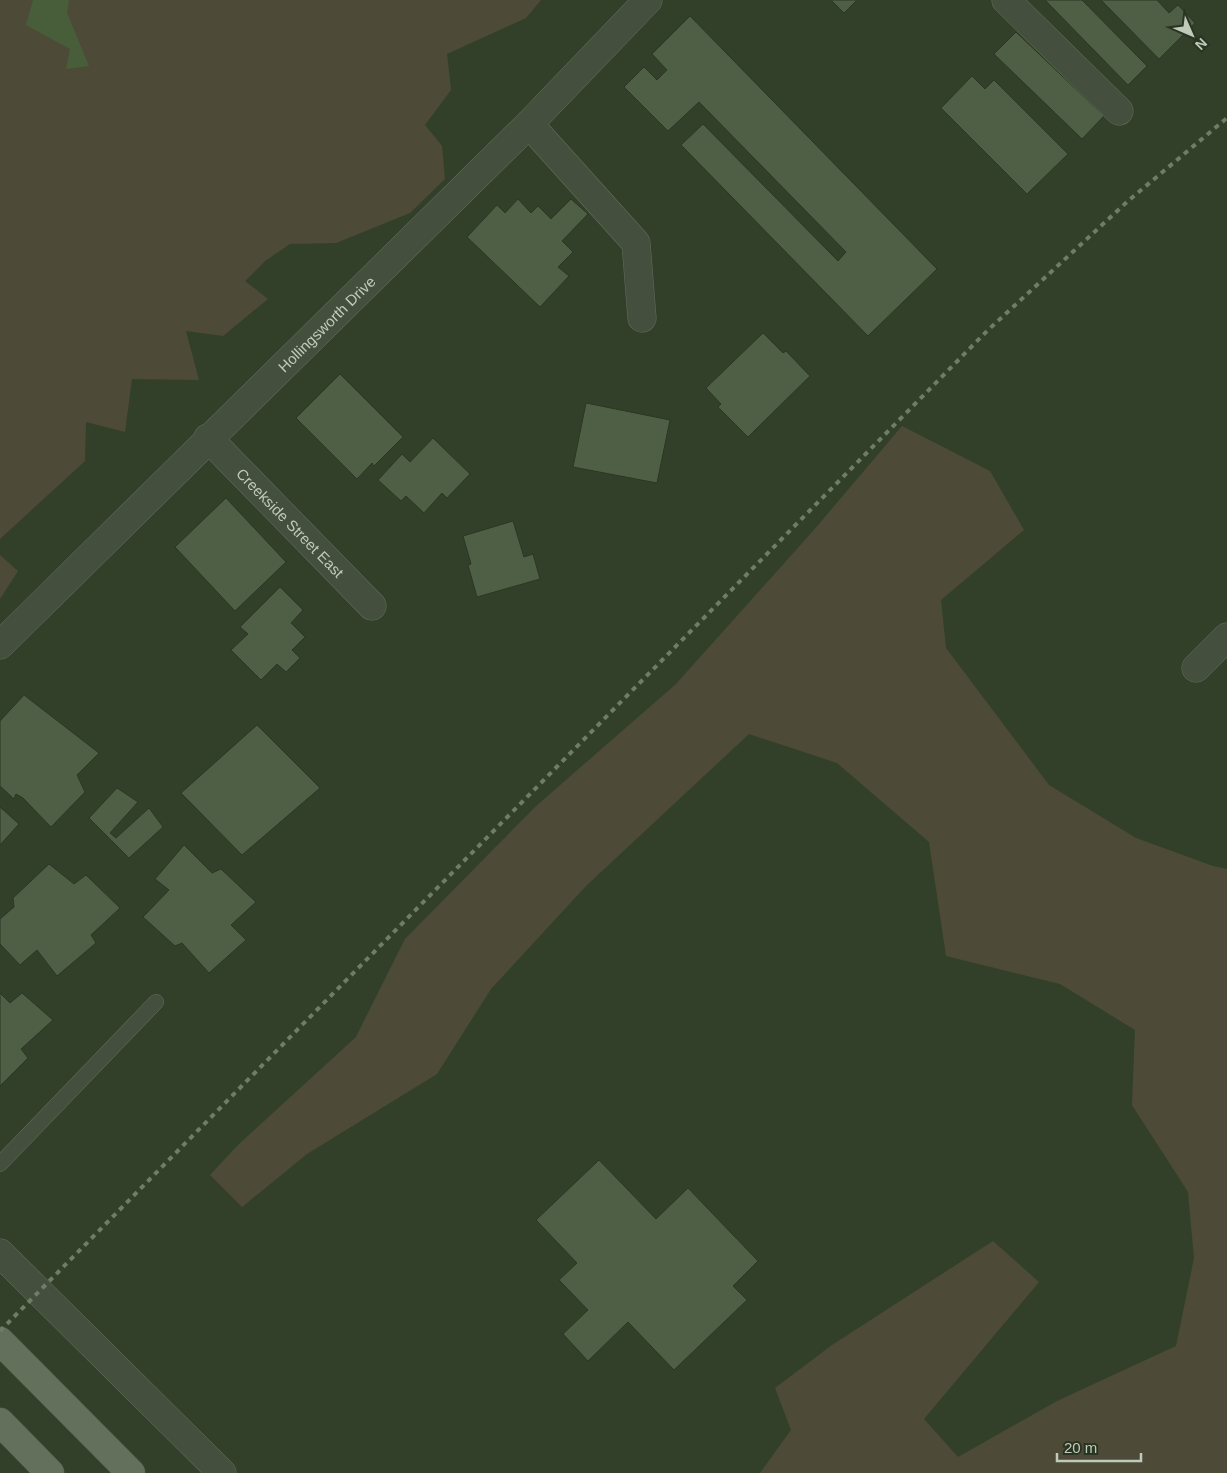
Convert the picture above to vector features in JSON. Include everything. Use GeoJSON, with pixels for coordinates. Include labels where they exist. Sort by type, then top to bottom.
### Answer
{"type":"FeatureCollection","features":[{"type":"Feature","properties":{"kind":"main road"},"geometry":{"type":"LineString","coordinates":[[0,1341],[131,1473]]}},
{"type":"Feature","properties":{"kind":"main road"},"geometry":{"type":"LineString","coordinates":[[0,1422],[50,1473]]}},
{"type":"Feature","properties":{"kind":"street","name":"Hollingsworth Drive"},"geometry":{"type":"LineString","coordinates":[[0,645],[208,438],[529,124],[648,0]]}},
{"type":"Feature","properties":{"kind":"street"},"geometry":{"type":"LineString","coordinates":[[1006,0],[1119,111]]}},
{"type":"Feature","properties":{"kind":"street"},"geometry":{"type":"LineString","coordinates":[[529,124],[636,243],[642,318]]}},
{"type":"Feature","properties":{"kind":"street","name":"Creekside Street East"},"geometry":{"type":"LineString","coordinates":[[208,438],[372,606]]}},
{"type":"Feature","properties":{"kind":"street"},"geometry":{"type":"LineString","coordinates":[[1196,668],[1227,637]]}},
{"type":"Feature","properties":{"kind":"street"},"geometry":{"type":"LineString","coordinates":[[0,1253],[222,1473]]}},
{"type":"Feature","properties":{"kind":"lane"},"geometry":{"type":"LineString","coordinates":[[0,1164],[156,1002]]}},
{"type":"Feature","properties":{"kind":"shaded area"},"geometry":{"type":"Polygon","coordinates":[[[0,0],[541,0],[526,18],[447,54],[451,90],[425,125],[442,146],[445,179],[410,213],[336,243],[290,244],[265,261],[245,281],[268,299],[223,336],[186,331],[199,380],[132,379],[125,432],[86,422],[85,461],[0,539],[0,0]]]}},
{"type":"Feature","properties":{"kind":"shaded area"},"geometry":{"type":"Polygon","coordinates":[[[33,0],[69,0],[67,13],[89,66],[66,69],[70,49],[26,25],[33,0]]]}},
{"type":"Feature","properties":{"kind":"shaded area"},"geometry":{"type":"Polygon","coordinates":[[[902,426],[990,471],[1024,530],[941,600],[946,648],[1049,785],[1136,838],[1213,866],[1227,869],[1227,1473],[760,1473],[791,1430],[775,1388],[832,1345],[993,1241],[1039,1282],[924,1419],[958,1457],[1057,1401],[1176,1346],[1194,1258],[1188,1192],[1132,1105],[1135,1030],[1060,984],[946,956],[929,842],[837,763],[749,734],[586,886],[491,989],[437,1074],[307,1154],[242,1207],[210,1175],[238,1145],[356,1037],[405,939],[535,807],[676,684],[813,531],[902,426]]]}},
{"type":"Feature","properties":{"kind":"shaded area"},"geometry":{"type":"Polygon","coordinates":[[[0,555],[18,571],[0,599],[0,555]]]}},
{"type":"Feature","properties":{"kind":"building"},"geometry":{"type":"Polygon","coordinates":[[[831,0],[857,0],[844,13],[831,0]]]}},
{"type":"Feature","properties":{"kind":"building"},"geometry":{"type":"Polygon","coordinates":[[[1045,0],[1082,0],[1147,66],[1128,85],[1045,0]]]}},
{"type":"Feature","properties":{"kind":"building"},"geometry":{"type":"Polygon","coordinates":[[[1101,0],[1157,0],[1169,13],[1178,5],[1195,23],[1159,59],[1101,0]]]}},
{"type":"Feature","properties":{"kind":"building"},"geometry":{"type":"Polygon","coordinates":[[[690,16],[937,269],[868,336],[681,145],[703,124],[838,261],[846,252],[699,102],[668,131],[624,87],[644,67],[657,80],[667,70],[652,54],[690,16]]]}},
{"type":"Feature","properties":{"kind":"building"},"geometry":{"type":"Polygon","coordinates":[[[1016,32],[1104,116],[1082,139],[994,54],[1016,32]]]}},
{"type":"Feature","properties":{"kind":"building"},"geometry":{"type":"Polygon","coordinates":[[[972,76],[985,89],[994,80],[1068,154],[1027,194],[941,108],[972,76]]]}},
{"type":"Feature","properties":{"kind":"building"},"geometry":{"type":"Polygon","coordinates":[[[518,199],[531,213],[538,206],[551,219],[571,199],[588,214],[562,241],[573,252],[558,267],[569,276],[540,307],[467,237],[497,205],[505,213],[518,199]]]}},
{"type":"Feature","properties":{"kind":"building"},"geometry":{"type":"Polygon","coordinates":[[[763,333],[783,353],[786,351],[810,376],[748,437],[718,407],[721,404],[706,388],[763,333]]]}},
{"type":"Feature","properties":{"kind":"building"},"geometry":{"type":"Polygon","coordinates":[[[340,374],[403,437],[374,466],[372,463],[357,479],[296,418],[340,374]]]}},
{"type":"Feature","properties":{"kind":"building"},"geometry":{"type":"Polygon","coordinates":[[[586,403],[670,420],[657,483],[573,467],[586,403]]]}},
{"type":"Feature","properties":{"kind":"building"},"geometry":{"type":"Polygon","coordinates":[[[433,438],[470,474],[447,498],[442,493],[424,513],[406,496],[401,501],[378,480],[402,454],[410,462],[433,438]]]}},
{"type":"Feature","properties":{"kind":"building"},"geometry":{"type":"Polygon","coordinates":[[[226,498],[286,562],[235,611],[175,547],[226,498]]]}},
{"type":"Feature","properties":{"kind":"building"},"geometry":{"type":"Polygon","coordinates":[[[513,521],[524,557],[533,554],[540,579],[477,597],[468,565],[471,564],[463,536],[513,521]]]}},
{"type":"Feature","properties":{"kind":"building"},"geometry":{"type":"Polygon","coordinates":[[[280,587],[303,610],[291,623],[305,637],[292,650],[300,658],[286,672],[277,664],[261,680],[231,650],[248,634],[240,627],[280,587]]]}},
{"type":"Feature","properties":{"kind":"building"},"geometry":{"type":"Polygon","coordinates":[[[24,695],[99,753],[77,775],[85,792],[51,827],[23,798],[16,794],[14,799],[0,786],[0,721],[24,695]]]}},
{"type":"Feature","properties":{"kind":"building"},"geometry":{"type":"Polygon","coordinates":[[[257,725],[320,788],[242,855],[181,793],[257,725]]]}},
{"type":"Feature","properties":{"kind":"building"},"geometry":{"type":"Polygon","coordinates":[[[117,788],[138,802],[110,833],[116,838],[149,808],[163,827],[129,858],[89,818],[117,788]]]}},
{"type":"Feature","properties":{"kind":"building"},"geometry":{"type":"Polygon","coordinates":[[[0,807],[19,824],[0,845],[0,807]]]}},
{"type":"Feature","properties":{"kind":"building"},"geometry":{"type":"Polygon","coordinates":[[[184,845],[212,873],[221,869],[256,902],[231,925],[246,940],[209,973],[182,943],[175,946],[143,917],[169,890],[155,879],[184,845]]]}},
{"type":"Feature","properties":{"kind":"building"},"geometry":{"type":"Polygon","coordinates":[[[49,864],[74,884],[86,875],[120,908],[91,935],[96,943],[57,976],[37,950],[20,965],[0,944],[0,919],[14,907],[13,898],[49,864]]]}},
{"type":"Feature","properties":{"kind":"building"},"geometry":{"type":"Polygon","coordinates":[[[0,993],[10,1003],[22,993],[53,1020],[21,1049],[28,1058],[0,1086],[0,993]]]}},
{"type":"Feature","properties":{"kind":"building"},"geometry":{"type":"Polygon","coordinates":[[[599,1160],[656,1219],[688,1188],[758,1261],[733,1286],[747,1300],[674,1370],[628,1322],[588,1361],[563,1334],[588,1310],[559,1280],[577,1263],[536,1220],[599,1160]]]}},
{"type":"Feature","properties":{"kind":"railway"},"geometry":{"type":"LineString","coordinates":[[0,1331],[987,331],[1128,201],[1227,118]]}}]}
